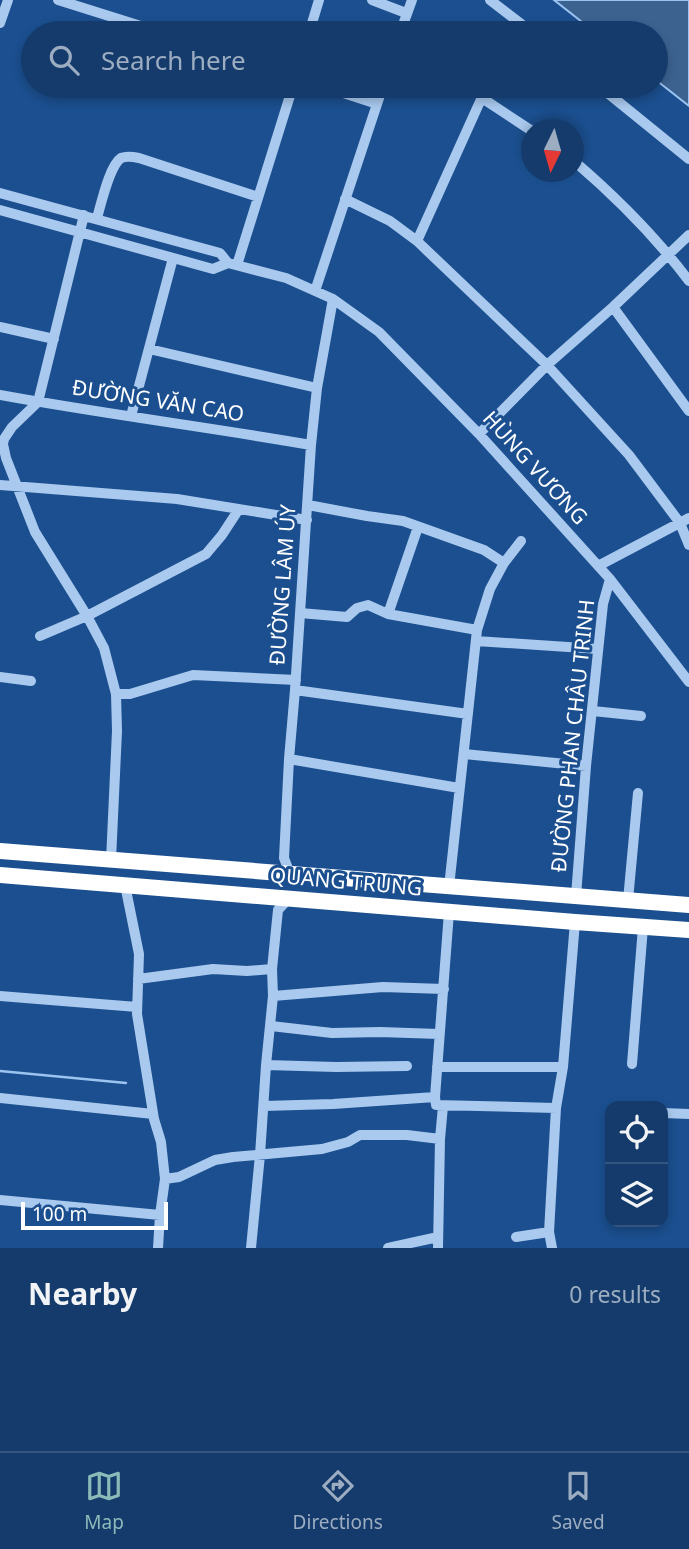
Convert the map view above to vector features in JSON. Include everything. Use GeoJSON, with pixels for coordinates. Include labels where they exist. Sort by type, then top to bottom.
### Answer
{"type":"FeatureCollection","features":[{"type":"Feature","properties":{"kind":"highway","name":"QUANG TRUNG"},"geometry":{"type":"LineString","coordinates":[[0,851],[689,905]]}},
{"type":"Feature","properties":{"kind":"highway"},"geometry":{"type":"LineString","coordinates":[[289,898],[290,874]]}},
{"type":"Feature","properties":{"kind":"highway","name":"QUANG TRUNG"},"geometry":{"type":"LineString","coordinates":[[0,875],[689,930]]}},
{"type":"Feature","properties":{"kind":"highway"},"geometry":{"type":"LineString","coordinates":[[575,922],[576,897]]}},
{"type":"Feature","properties":{"kind":"street"},"geometry":{"type":"LineString","coordinates":[[0,23],[8,0]]}},
{"type":"Feature","properties":{"kind":"street"},"geometry":{"type":"LineString","coordinates":[[58,0],[125,21]]}},
{"type":"Feature","properties":{"kind":"street"},"geometry":{"type":"LineString","coordinates":[[313,21],[319,0]]}},
{"type":"Feature","properties":{"kind":"street"},"geometry":{"type":"LineString","coordinates":[[372,0],[406,13]]}},
{"type":"Feature","properties":{"kind":"street"},"geometry":{"type":"LineString","coordinates":[[404,21],[412,0]]}},
{"type":"Feature","properties":{"kind":"street"},"geometry":{"type":"LineString","coordinates":[[490,0],[518,21]]}},
{"type":"Feature","properties":{"kind":"street"},"geometry":{"type":"LineString","coordinates":[[233,264],[258,197],[289,98]]}},
{"type":"Feature","properties":{"kind":"street"},"geometry":{"type":"LineString","coordinates":[[359,98],[377,104]]}},
{"type":"Feature","properties":{"kind":"street"},"geometry":{"type":"LineString","coordinates":[[315,291],[379,98]]}},
{"type":"Feature","properties":{"kind":"street"},"geometry":{"type":"LineString","coordinates":[[417,241],[482,98],[521,124]]}},
{"type":"Feature","properties":{"kind":"street"},"geometry":{"type":"LineString","coordinates":[[614,98],[689,159]]}},
{"type":"Feature","properties":{"kind":"street"},"geometry":{"type":"LineString","coordinates":[[97,218],[113,169],[125,157],[139,158],[258,197]]}},
{"type":"Feature","properties":{"kind":"street"},"geometry":{"type":"LineString","coordinates":[[584,171],[669,253],[689,281]]}},
{"type":"Feature","properties":{"kind":"street"},"geometry":{"type":"LineString","coordinates":[[0,193],[220,253],[233,264]]}},
{"type":"Feature","properties":{"kind":"street"},"geometry":{"type":"LineString","coordinates":[[345,199],[390,221],[417,241],[547,365],[629,455],[684,521],[689,545]]}},
{"type":"Feature","properties":{"kind":"street"},"geometry":{"type":"LineString","coordinates":[[1,212],[213,269],[233,264]]}},
{"type":"Feature","properties":{"kind":"street"},"geometry":{"type":"LineString","coordinates":[[84,215],[38,402],[12,427],[4,439],[4,451],[35,532],[104,648],[116,694],[117,731],[111,860]]}},
{"type":"Feature","properties":{"kind":"street"},"geometry":{"type":"LineString","coordinates":[[479,434],[547,365],[689,235]]}},
{"type":"Feature","properties":{"kind":"street"},"geometry":{"type":"LineString","coordinates":[[131,416],[173,258]]}},
{"type":"Feature","properties":{"kind":"street","name":"HÙNG VƯƠNG"},"geometry":{"type":"LineString","coordinates":[[233,264],[286,278],[333,299],[379,332],[479,434],[610,579],[689,682]]}},
{"type":"Feature","properties":{"kind":"street","name":"ĐƯỜNG LÂM ÚY"},"geometry":{"type":"LineString","coordinates":[[290,874],[284,858],[311,445],[317,388],[333,299]]}},
{"type":"Feature","properties":{"kind":"street"},"geometry":{"type":"LineString","coordinates":[[613,307],[689,411]]}},
{"type":"Feature","properties":{"kind":"street"},"geometry":{"type":"LineString","coordinates":[[0,327],[54,339]]}},
{"type":"Feature","properties":{"kind":"street"},"geometry":{"type":"LineString","coordinates":[[149,349],[317,388]]}},
{"type":"Feature","properties":{"kind":"street","name":"ĐƯỜNG VĂN CAO"},"geometry":{"type":"LineString","coordinates":[[0,395],[311,445]]}},
{"type":"Feature","properties":{"kind":"street"},"geometry":{"type":"LineString","coordinates":[[0,485],[177,499],[307,520]]}},
{"type":"Feature","properties":{"kind":"street"},"geometry":{"type":"LineString","coordinates":[[308,505],[403,521],[484,550],[504,563]]}},
{"type":"Feature","properties":{"kind":"street"},"geometry":{"type":"LineString","coordinates":[[40,636],[87,616],[206,554],[239,509]]}},
{"type":"Feature","properties":{"kind":"street"},"geometry":{"type":"LineString","coordinates":[[598,566],[684,521]]}},
{"type":"Feature","properties":{"kind":"street"},"geometry":{"type":"LineString","coordinates":[[388,614],[418,527]]}},
{"type":"Feature","properties":{"kind":"street"},"geometry":{"type":"LineString","coordinates":[[449,887],[477,635],[490,589],[504,563],[521,541]]}},
{"type":"Feature","properties":{"kind":"street","name":"ĐƯỜNG PHAN CHÂU TRINH"},"geometry":{"type":"LineString","coordinates":[[576,897],[598,649],[603,604],[610,579]]}},
{"type":"Feature","properties":{"kind":"street"},"geometry":{"type":"LineString","coordinates":[[300,613],[347,617],[357,608],[368,606],[388,614],[477,635],[598,649]]}},
{"type":"Feature","properties":{"kind":"street"},"geometry":{"type":"LineString","coordinates":[[116,694],[130,694],[193,675],[296,685],[468,714]]}},
{"type":"Feature","properties":{"kind":"street"},"geometry":{"type":"LineString","coordinates":[[0,677],[31,681]]}},
{"type":"Feature","properties":{"kind":"street"},"geometry":{"type":"LineString","coordinates":[[593,711],[641,716]]}},
{"type":"Feature","properties":{"kind":"street"},"geometry":{"type":"LineString","coordinates":[[464,754],[586,766]]}},
{"type":"Feature","properties":{"kind":"street"},"geometry":{"type":"LineString","coordinates":[[289,760],[459,788]]}},
{"type":"Feature","properties":{"kind":"street"},"geometry":{"type":"LineString","coordinates":[[628,900],[638,793]]}},
{"type":"Feature","properties":{"kind":"street"},"geometry":{"type":"LineString","coordinates":[[125,885],[139,954],[137,1014],[165,1179],[158,1248]]}},
{"type":"Feature","properties":{"kind":"street"},"geometry":{"type":"LineString","coordinates":[[251,1248],[271,1026],[272,970],[278,910],[289,898]]}},
{"type":"Feature","properties":{"kind":"street"},"geometry":{"type":"LineString","coordinates":[[388,1248],[438,1242],[440,1139],[437,1067],[449,912]]}},
{"type":"Feature","properties":{"kind":"street"},"geometry":{"type":"LineString","coordinates":[[552,1248],[550,1232],[556,1108],[563,1067],[575,922]]}},
{"type":"Feature","properties":{"kind":"street"},"geometry":{"type":"LineString","coordinates":[[632,1065],[643,927]]}},
{"type":"Feature","properties":{"kind":"street"},"geometry":{"type":"LineString","coordinates":[[138,979],[213,969],[272,970]]}},
{"type":"Feature","properties":{"kind":"street"},"geometry":{"type":"LineString","coordinates":[[273,996],[383,987],[444,989]]}},
{"type":"Feature","properties":{"kind":"street"},"geometry":{"type":"LineString","coordinates":[[0,996],[137,1007]]}},
{"type":"Feature","properties":{"kind":"street"},"geometry":{"type":"LineString","coordinates":[[271,1026],[332,1033],[439,1034]]}},
{"type":"Feature","properties":{"kind":"street"},"geometry":{"type":"LineString","coordinates":[[266,1065],[407,1066]]}},
{"type":"Feature","properties":{"kind":"street"},"geometry":{"type":"LineString","coordinates":[[437,1067],[563,1067]]}},
{"type":"Feature","properties":{"kind":"street"},"geometry":{"type":"LineString","coordinates":[[0,1098],[153,1114]]}},
{"type":"Feature","properties":{"kind":"street"},"geometry":{"type":"LineString","coordinates":[[264,1106],[401,1098],[556,1108]]}},
{"type":"Feature","properties":{"kind":"street"},"geometry":{"type":"LineString","coordinates":[[668,1113],[689,1114]]}},
{"type":"Feature","properties":{"kind":"street"},"geometry":{"type":"LineString","coordinates":[[165,1179],[179,1177],[215,1160],[322,1149],[348,1142],[359,1135],[407,1135],[440,1139]]}},
{"type":"Feature","properties":{"kind":"street"},"geometry":{"type":"LineString","coordinates":[[0,1200],[160,1215]]}},
{"type":"Feature","properties":{"kind":"street"},"geometry":{"type":"LineString","coordinates":[[516,1237],[550,1232]]}},
{"type":"Feature","properties":{"kind":"water"},"geometry":{"type":"Polygon","coordinates":[[[554,0],[689,0],[689,106],[668,89],[668,21],[581,21],[554,0]]]}},
{"type":"Feature","properties":{"kind":"waterway"},"geometry":{"type":"LineString","coordinates":[[0,1071],[126,1083]]}}]}
